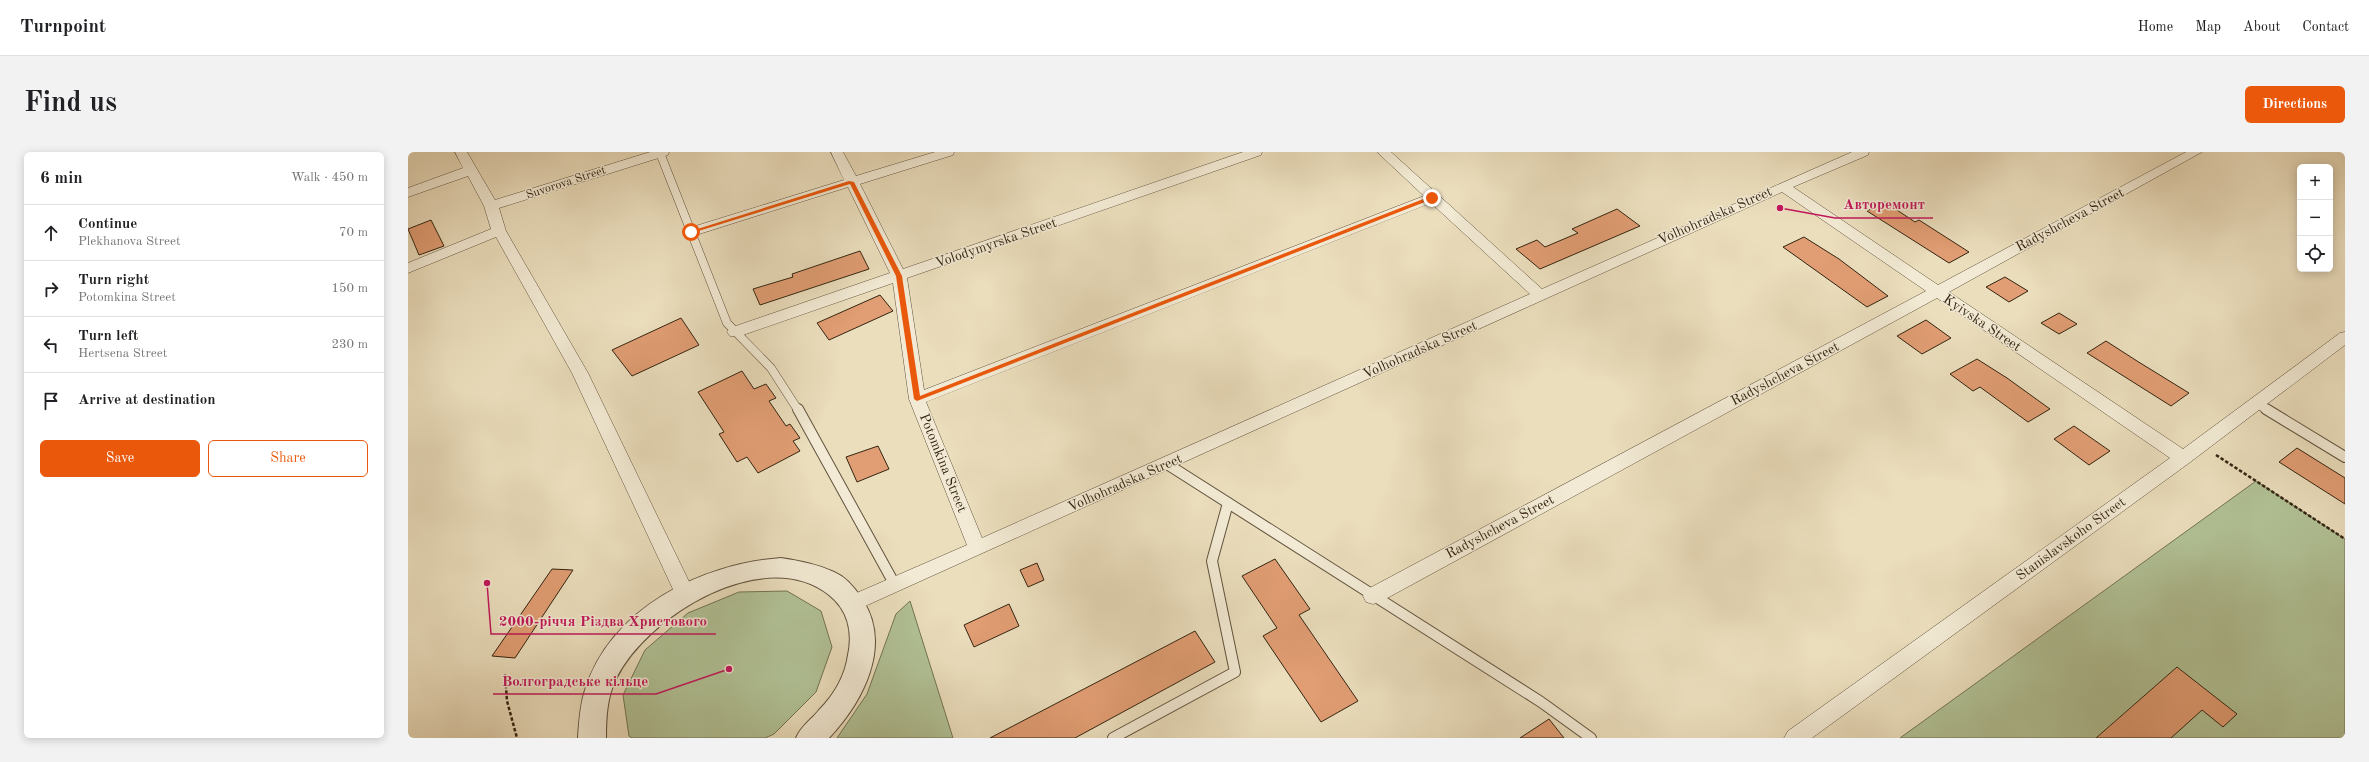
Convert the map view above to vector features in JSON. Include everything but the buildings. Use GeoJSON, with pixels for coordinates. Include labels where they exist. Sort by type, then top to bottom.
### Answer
{"type":"FeatureCollection","features":[{"type":"Feature","properties":{"kind":"street"},"geometry":{"type":"LineString","coordinates":[[461,152],[491,206],[499,231],[580,373],[686,594]]}},
{"type":"Feature","properties":{"kind":"street","name":"Potomkina Street"},"geometry":{"type":"LineString","coordinates":[[837,152],[899,276],[917,399],[978,548]]}},
{"type":"Feature","properties":{"kind":"street"},"geometry":{"type":"LineString","coordinates":[[691,232],[948,152]]}},
{"type":"Feature","properties":{"kind":"street","name":"Volodymyrska Street"},"geometry":{"type":"LineString","coordinates":[[735,332],[1256,152]]}},
{"type":"Feature","properties":{"kind":"street"},"geometry":{"type":"LineString","coordinates":[[1383,152],[1540,295]]}},
{"type":"Feature","properties":{"kind":"street","name":"Radyshcheva Street"},"geometry":{"type":"LineString","coordinates":[[1373,596],[2196,152]]}},
{"type":"Feature","properties":{"kind":"street","name":"Suvorova Street"},"geometry":{"type":"LineString","coordinates":[[491,206],[661,153]]}},
{"type":"Feature","properties":{"kind":"street","name":"Volhohradska Street"},"geometry":{"type":"LineString","coordinates":[[852,604],[1167,464],[1854,154]]}},
{"type":"Feature","properties":{"kind":"street"},"geometry":{"type":"LineString","coordinates":[[408,193],[471,170]]}},
{"type":"Feature","properties":{"kind":"street","name":"Kyivska Street"},"geometry":{"type":"LineString","coordinates":[[1782,186],[1936,292],[2183,458]]}},
{"type":"Feature","properties":{"kind":"street"},"geometry":{"type":"LineString","coordinates":[[917,399],[1432,198]]}},
{"type":"Feature","properties":{"kind":"street"},"geometry":{"type":"LineString","coordinates":[[408,268],[499,231]]}},
{"type":"Feature","properties":{"kind":"street","name":"Stanislavskoho Street"},"geometry":{"type":"LineString","coordinates":[[1795,738],[2183,458],[2345,337]]}},
{"type":"Feature","properties":{"kind":"street"},"geometry":{"type":"LineString","coordinates":[[592,738],[593,703],[605,672],[626,642],[654,616],[686,594],[721,578],[758,569],[791,568],[821,576],[844,590],[860,616],[863,650],[856,677],[840,705],[810,738]]}},
{"type":"Feature","properties":{"kind":"lane"},"geometry":{"type":"LineString","coordinates":[[661,153],[727,323],[771,368],[803,417],[895,584]]}},
{"type":"Feature","properties":{"kind":"lane"},"geometry":{"type":"LineString","coordinates":[[2256,403],[2345,457]]}},
{"type":"Feature","properties":{"kind":"lane"},"geometry":{"type":"LineString","coordinates":[[1167,464],[1541,702],[1591,738]]}},
{"type":"Feature","properties":{"kind":"lane"},"geometry":{"type":"LineString","coordinates":[[1114,738],[1234,672],[1212,561],[1228,503]]}},
{"type":"Feature","properties":{"kind":"path"},"geometry":{"type":"LineString","coordinates":[[2200,444],[2345,539]]}},
{"type":"Feature","properties":{"kind":"path"},"geometry":{"type":"LineString","coordinates":[[505,674],[507,701],[518,738]]}},
{"type":"Feature","properties":{"kind":"green space"},"geometry":{"type":"Polygon","coordinates":[[[2256,481],[2345,539],[2345,738],[1900,738],[2256,481]]]}},
{"type":"Feature","properties":{"kind":"green space"},"geometry":{"type":"Polygon","coordinates":[[[787,591],[821,611],[832,647],[816,692],[774,734],[765,738],[632,738],[629,736],[623,695],[645,650],[688,613],[739,592],[787,591]]]}},
{"type":"Feature","properties":{"kind":"green space"},"geometry":{"type":"Polygon","coordinates":[[[910,601],[953,738],[837,738],[867,694],[896,614],[910,601]]]}},
{"type":"Feature","properties":{"kind":"place","name":"Авторемонт"},"geometry":{"type":"Point","coordinates":[1780,208]}},
{"type":"Feature","properties":{"kind":"place","name":"2000-річчя Різдва Христового"},"geometry":{"type":"Point","coordinates":[487,583]}},
{"type":"Feature","properties":{"kind":"place","name":"Волгоградське кільце"},"geometry":{"type":"Point","coordinates":[729,669]}},
{"type":"Feature","properties":{"kind":"route"},"geometry":{"type":"LineString","coordinates":[[691,232],[851,182],[899,276],[917,399],[1432,198]]}}]}
